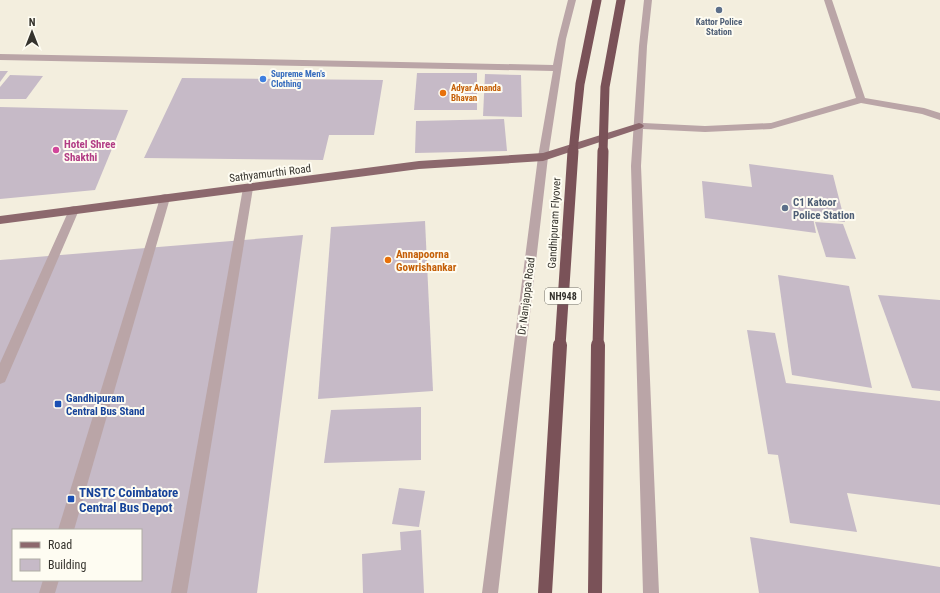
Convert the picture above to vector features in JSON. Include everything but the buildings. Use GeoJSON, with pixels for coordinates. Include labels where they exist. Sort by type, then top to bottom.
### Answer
{"type":"FeatureCollection","features":[{"type":"Feature","properties":{"kind":"highway","name":"Gandhipuram Flyover"},"geometry":{"type":"LineString","coordinates":[[545,593],[571,169],[580,84],[597,0]]}},
{"type":"Feature","properties":{"kind":"highway"},"geometry":{"type":"LineString","coordinates":[[595,593],[599,275],[605,88],[621,0]]}},
{"type":"Feature","properties":{"kind":"main road","name":"Sathyamurthi Road"},"geometry":{"type":"LineString","coordinates":[[0,220],[419,166],[543,157],[639,126]]}},
{"type":"Feature","properties":{"kind":"street","name":"Dr Nanjappa Road"},"geometry":{"type":"LineString","coordinates":[[490,593],[543,157],[562,39],[572,0]]}},
{"type":"Feature","properties":{"kind":"street"},"geometry":{"type":"LineString","coordinates":[[648,0],[637,174],[651,593]]}},
{"type":"Feature","properties":{"kind":"street"},"geometry":{"type":"LineString","coordinates":[[828,0],[861,100]]}},
{"type":"Feature","properties":{"kind":"street"},"geometry":{"type":"LineString","coordinates":[[0,57],[558,68]]}},
{"type":"Feature","properties":{"kind":"street"},"geometry":{"type":"LineString","coordinates":[[639,126],[704,129],[771,126],[861,100],[924,111],[940,117]]}},
{"type":"Feature","properties":{"kind":"street"},"geometry":{"type":"LineString","coordinates":[[179,593],[248,188]]}},
{"type":"Feature","properties":{"kind":"street"},"geometry":{"type":"LineString","coordinates":[[66,529],[165,198]]}},
{"type":"Feature","properties":{"kind":"street"},"geometry":{"type":"LineString","coordinates":[[0,378],[74,210]]}},
{"type":"Feature","properties":{"kind":"street"},"geometry":{"type":"LineString","coordinates":[[47,593],[51,581]]}},
{"type":"Feature","properties":{"kind":"place","name":"Kattor Police Station"},"geometry":{"type":"Point","coordinates":[719,10]}},
{"type":"Feature","properties":{"kind":"place","name":"Supreme Men's Clothing"},"geometry":{"type":"Point","coordinates":[263,79]}},
{"type":"Feature","properties":{"kind":"place","name":"Adyar Ananda Bhavan"},"geometry":{"type":"Point","coordinates":[443,93]}},
{"type":"Feature","properties":{"kind":"place","name":"Hotel Shree Shakthi"},"geometry":{"type":"Point","coordinates":[56,150]}},
{"type":"Feature","properties":{"kind":"place","name":"C1 Katoor Police Station"},"geometry":{"type":"Point","coordinates":[785,208]}},
{"type":"Feature","properties":{"kind":"place","name":"Annapoorna Gowrishankar"},"geometry":{"type":"Point","coordinates":[388,260]}},
{"type":"Feature","properties":{"kind":"place","name":"Gandhipuram Central Bus Stand"},"geometry":{"type":"Point","coordinates":[58,404]}},
{"type":"Feature","properties":{"kind":"place","name":"TNSTC Coimbatore Central Bus Depot"},"geometry":{"type":"Point","coordinates":[71,499]}}]}
